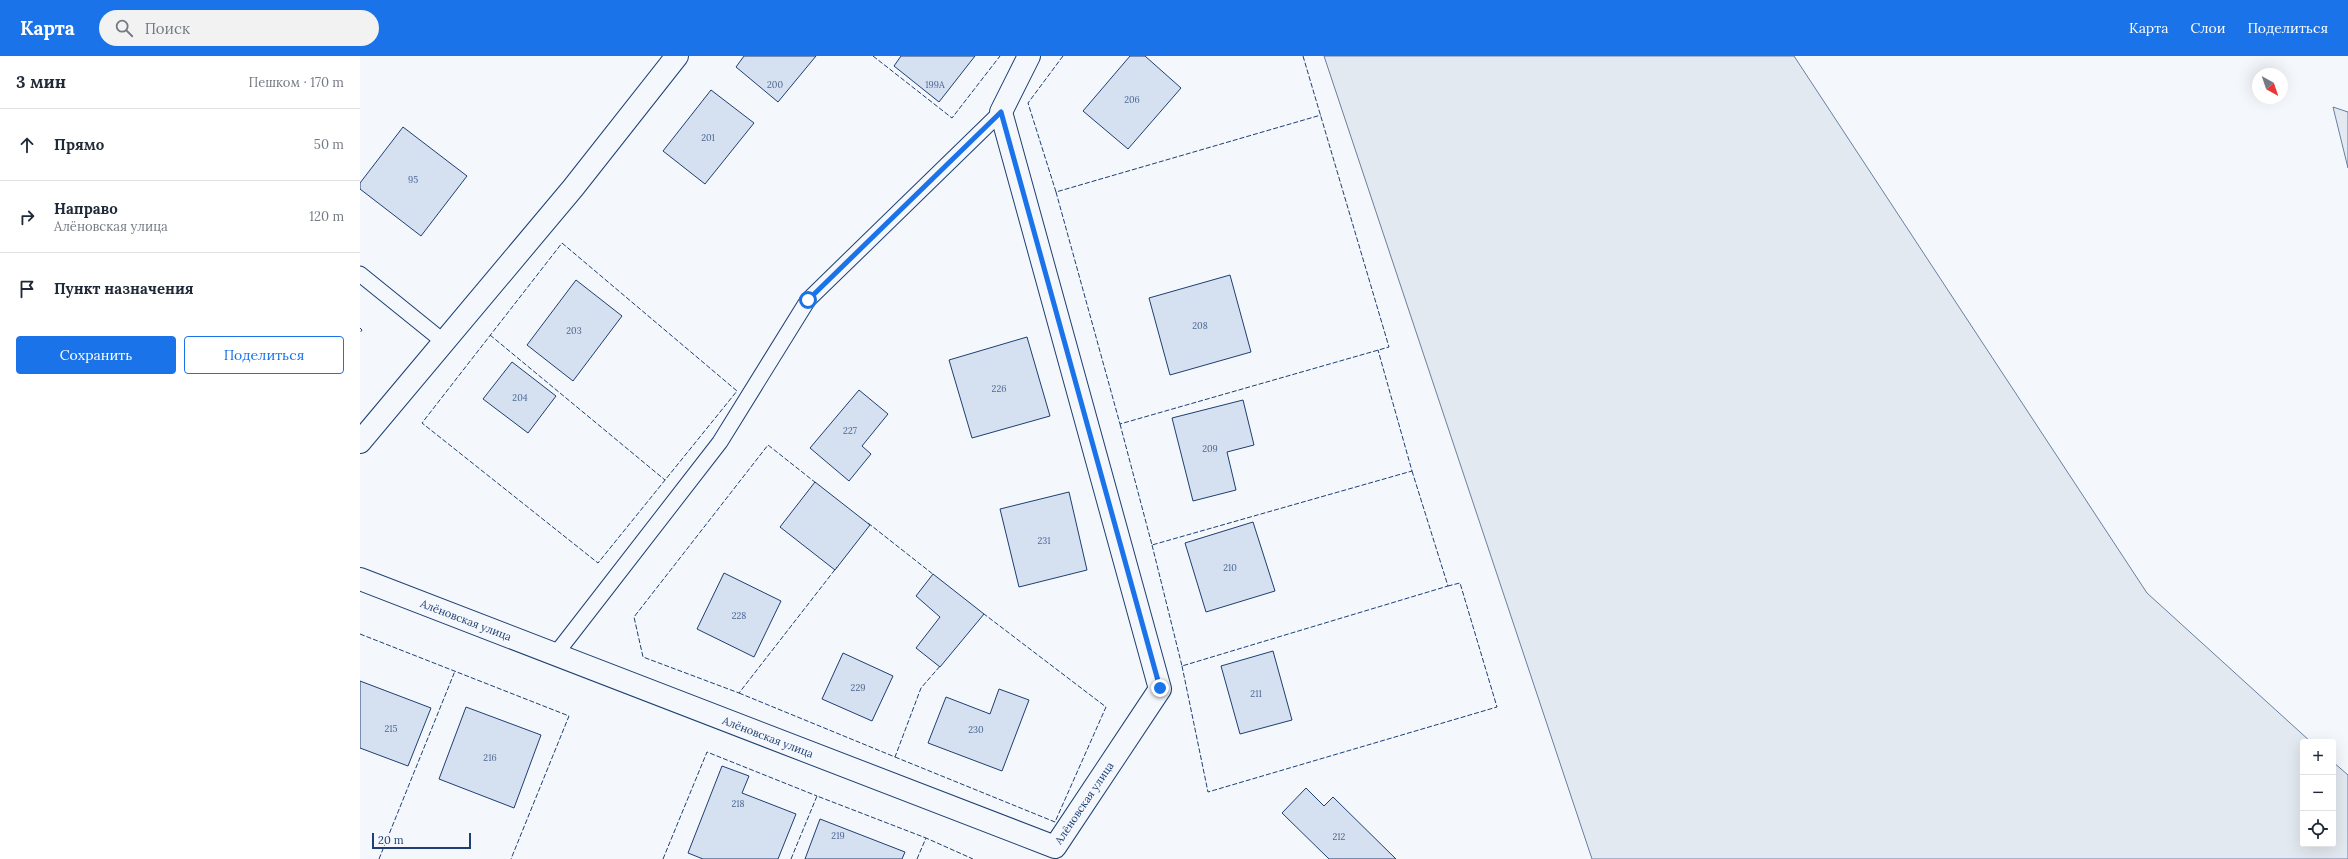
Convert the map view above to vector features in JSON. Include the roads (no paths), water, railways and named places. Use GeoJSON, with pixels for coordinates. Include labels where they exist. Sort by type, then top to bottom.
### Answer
{"type":"FeatureCollection","features":[{"type":"Feature","properties":{"kind":"street"},"geometry":{"type":"LineString","coordinates":[[360,442],[573,188],[677,56]]}},
{"type":"Feature","properties":{"kind":"street"},"geometry":{"type":"LineString","coordinates":[[1001,112],[1029,56]]}},
{"type":"Feature","properties":{"kind":"street","name":"Алёновская улица"},"geometry":{"type":"LineString","coordinates":[[360,579],[1058,853],[1160,688],[1001,112]]}},
{"type":"Feature","properties":{"kind":"lane"},"geometry":{"type":"LineString","coordinates":[[556,655],[720,442],[808,300],[1001,112]]}},
{"type":"Feature","properties":{"kind":"lane"},"geometry":{"type":"LineString","coordinates":[[360,274],[444,342]]}}]}
